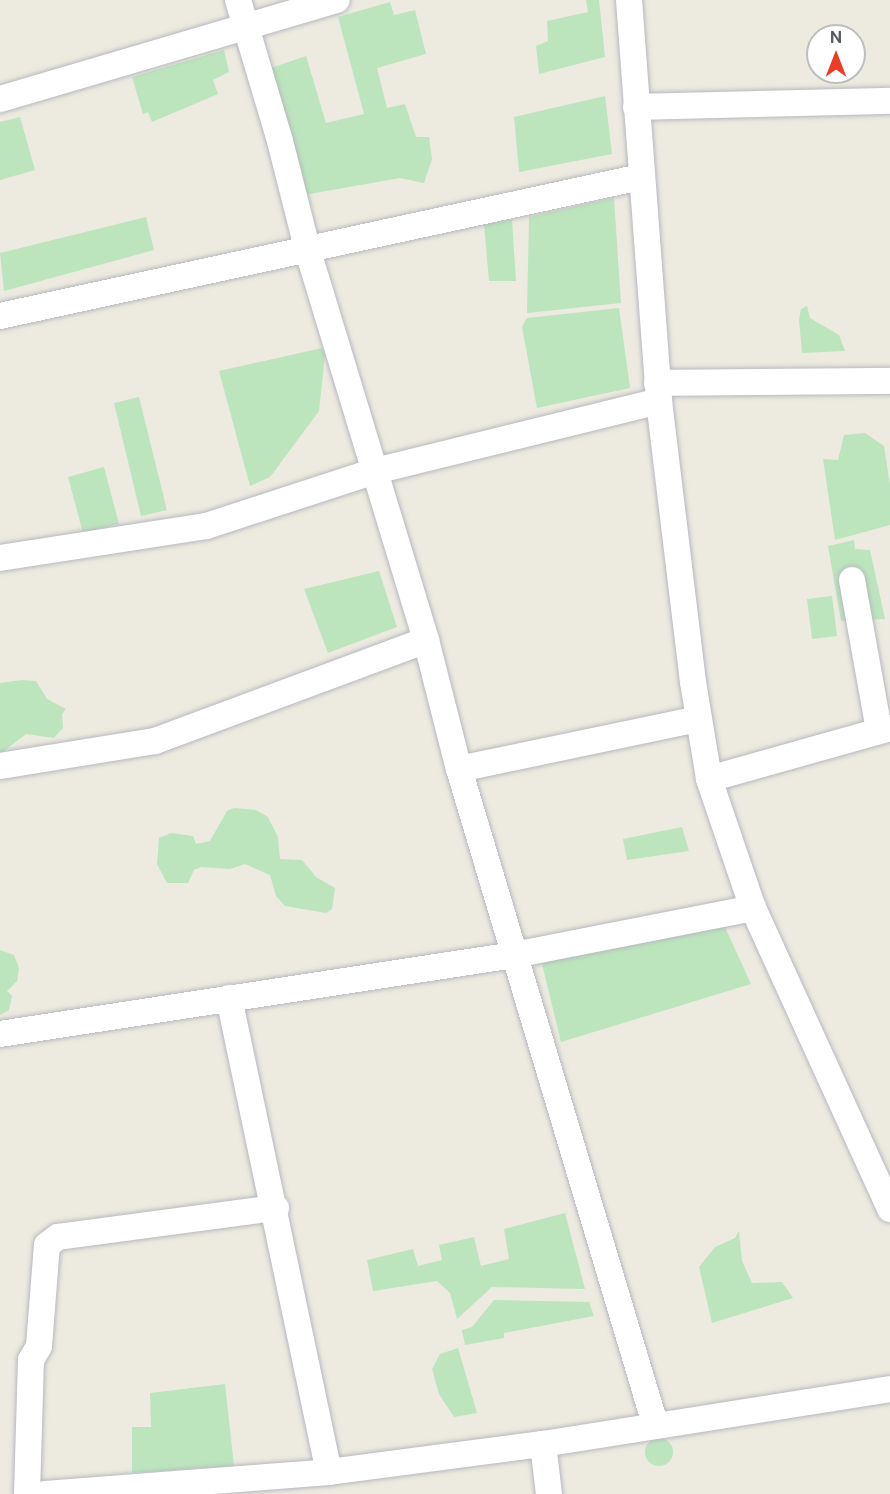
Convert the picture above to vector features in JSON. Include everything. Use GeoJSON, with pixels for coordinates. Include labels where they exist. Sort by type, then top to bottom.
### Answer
{"type":"FeatureCollection","features":[{"type":"Feature","properties":{"kind":"street"},"geometry":{"type":"LineString","coordinates":[[238,0],[307,248],[426,640],[459,769],[655,1425]]}},
{"type":"Feature","properties":{"kind":"street"},"geometry":{"type":"LineString","coordinates":[[0,99],[337,0]]}},
{"type":"Feature","properties":{"kind":"street"},"geometry":{"type":"LineString","coordinates":[[629,0],[658,392],[699,719],[710,779],[753,908],[881,1164],[890,1209]]}},
{"type":"Feature","properties":{"kind":"street"},"geometry":{"type":"LineString","coordinates":[[636,107],[890,101]]}},
{"type":"Feature","properties":{"kind":"street"},"geometry":{"type":"LineString","coordinates":[[0,316],[641,177]]}},
{"type":"Feature","properties":{"kind":"street"},"geometry":{"type":"LineString","coordinates":[[0,558],[206,526],[375,471],[658,392],[890,381]]}},
{"type":"Feature","properties":{"kind":"street"},"geometry":{"type":"LineString","coordinates":[[710,779],[884,729],[852,580]]}},
{"type":"Feature","properties":{"kind":"street"},"geometry":{"type":"LineString","coordinates":[[0,766],[155,741],[426,640]]}},
{"type":"Feature","properties":{"kind":"street"},"geometry":{"type":"LineString","coordinates":[[459,769],[699,719]]}},
{"type":"Feature","properties":{"kind":"street"},"geometry":{"type":"LineString","coordinates":[[0,1034],[514,955],[753,908]]}},
{"type":"Feature","properties":{"kind":"street"},"geometry":{"type":"LineString","coordinates":[[229,998],[276,1208],[329,1472]]}},
{"type":"Feature","properties":{"kind":"street"},"geometry":{"type":"LineString","coordinates":[[27,1494],[31,1360],[39,1346],[46,1245],[57,1237],[276,1208]]}},
{"type":"Feature","properties":{"kind":"street"},"geometry":{"type":"LineString","coordinates":[[45,1494],[329,1472],[543,1444],[890,1389]]}},
{"type":"Feature","properties":{"kind":"street"},"geometry":{"type":"LineString","coordinates":[[543,1444],[549,1494]]}},
{"type":"Feature","properties":{"kind":"green space"},"geometry":{"type":"Polygon","coordinates":[[[586,0],[599,0],[605,57],[539,74],[536,46],[548,41],[547,21],[588,12],[586,0]]]}},
{"type":"Feature","properties":{"kind":"green space"},"geometry":{"type":"Polygon","coordinates":[[[390,2],[394,15],[415,10],[426,54],[377,68],[387,108],[405,104],[416,137],[429,137],[432,159],[424,183],[400,178],[304,195],[271,68],[306,56],[326,123],[364,114],[338,17],[390,2]]]}},
{"type":"Feature","properties":{"kind":"green space"},"geometry":{"type":"Polygon","coordinates":[[[224,50],[229,72],[213,80],[218,94],[152,122],[148,112],[143,114],[132,77],[224,50]]]}},
{"type":"Feature","properties":{"kind":"green space"},"geometry":{"type":"Polygon","coordinates":[[[605,96],[612,154],[519,172],[514,117],[605,96]]]}},
{"type":"Feature","properties":{"kind":"green space"},"geometry":{"type":"Polygon","coordinates":[[[20,117],[35,170],[0,180],[0,122],[20,117]]]}},
{"type":"Feature","properties":{"kind":"green space"},"geometry":{"type":"Polygon","coordinates":[[[614,198],[621,303],[527,313],[529,217],[614,198]]]}},
{"type":"Feature","properties":{"kind":"green space"},"geometry":{"type":"Polygon","coordinates":[[[146,217],[154,250],[4,291],[0,253],[146,217]]]}},
{"type":"Feature","properties":{"kind":"green space"},"geometry":{"type":"Polygon","coordinates":[[[512,220],[516,281],[489,281],[484,224],[512,220]]]}},
{"type":"Feature","properties":{"kind":"green space"},"geometry":{"type":"Polygon","coordinates":[[[807,306],[810,318],[839,335],[845,351],[802,353],[799,320],[801,309],[807,306]]]}},
{"type":"Feature","properties":{"kind":"green space"},"geometry":{"type":"Polygon","coordinates":[[[619,308],[630,388],[537,408],[522,327],[527,318],[619,308]]]}},
{"type":"Feature","properties":{"kind":"green space"},"geometry":{"type":"Polygon","coordinates":[[[322,348],[325,354],[319,411],[270,477],[250,486],[219,371],[322,348]]]}},
{"type":"Feature","properties":{"kind":"green space"},"geometry":{"type":"Polygon","coordinates":[[[139,397],[167,510],[141,516],[114,403],[139,397]]]}},
{"type":"Feature","properties":{"kind":"green space"},"geometry":{"type":"Polygon","coordinates":[[[865,433],[884,446],[890,485],[890,525],[835,540],[823,459],[838,460],[844,435],[865,433]]]}},
{"type":"Feature","properties":{"kind":"green space"},"geometry":{"type":"Polygon","coordinates":[[[104,467],[119,524],[83,533],[68,477],[104,467]]]}},
{"type":"Feature","properties":{"kind":"green space"},"geometry":{"type":"Polygon","coordinates":[[[854,540],[855,549],[870,550],[885,619],[841,621],[828,546],[854,540]]]}},
{"type":"Feature","properties":{"kind":"green space"},"geometry":{"type":"Polygon","coordinates":[[[379,571],[397,627],[328,653],[304,589],[379,571]]]}},
{"type":"Feature","properties":{"kind":"green space"},"geometry":{"type":"Polygon","coordinates":[[[832,596],[837,636],[812,639],[807,599],[832,596]]]}},
{"type":"Feature","properties":{"kind":"green space"},"geometry":{"type":"Polygon","coordinates":[[[36,681],[47,699],[66,709],[62,714],[63,728],[54,738],[26,734],[0,754],[0,683],[36,681]]]}},
{"type":"Feature","properties":{"kind":"green space"},"geometry":{"type":"Polygon","coordinates":[[[234,808],[256,810],[268,817],[278,837],[280,859],[302,860],[316,877],[335,888],[332,909],[326,913],[285,906],[276,896],[270,875],[245,864],[230,869],[201,867],[194,870],[188,883],[167,883],[157,864],[159,838],[171,833],[193,836],[196,844],[210,841],[227,811],[234,808]]]}},
{"type":"Feature","properties":{"kind":"green space"},"geometry":{"type":"Polygon","coordinates":[[[682,827],[689,851],[627,860],[623,839],[682,827]]]}},
{"type":"Feature","properties":{"kind":"green space"},"geometry":{"type":"Polygon","coordinates":[[[724,925],[751,984],[561,1042],[541,960],[724,925]]]}},
{"type":"Feature","properties":{"kind":"green space"},"geometry":{"type":"Polygon","coordinates":[[[0,950],[14,955],[19,968],[17,981],[7,991],[12,996],[9,1010],[0,1015],[0,950]]]}},
{"type":"Feature","properties":{"kind":"green space"},"geometry":{"type":"Polygon","coordinates":[[[565,1213],[585,1289],[492,1287],[457,1319],[450,1293],[437,1281],[373,1291],[367,1260],[413,1249],[418,1266],[442,1260],[439,1245],[474,1237],[481,1266],[509,1259],[504,1229],[565,1213]]]}},
{"type":"Feature","properties":{"kind":"green space"},"geometry":{"type":"Polygon","coordinates":[[[739,1231],[742,1261],[752,1283],[782,1282],[793,1298],[712,1323],[699,1267],[715,1247],[735,1238],[739,1231]]]}},
{"type":"Feature","properties":{"kind":"green space"},"geometry":{"type":"Polygon","coordinates":[[[494,1300],[589,1302],[594,1316],[504,1333],[504,1338],[465,1345],[462,1330],[472,1327],[494,1300]]]}},
{"type":"Feature","properties":{"kind":"green space"},"geometry":{"type":"Polygon","coordinates":[[[458,1348],[477,1413],[454,1417],[439,1394],[432,1369],[440,1354],[458,1348]]]}},
{"type":"Feature","properties":{"kind":"green space"},"geometry":{"type":"Polygon","coordinates":[[[225,1384],[234,1466],[132,1473],[132,1427],[151,1427],[150,1393],[225,1384]]]}},
{"type":"Feature","properties":{"kind":"green space"},"geometry":{"type":"Polygon","coordinates":[[[659,1438],[669,1442],[673,1452],[669,1462],[659,1466],[649,1462],[645,1452],[649,1442],[659,1438]]]}}]}
